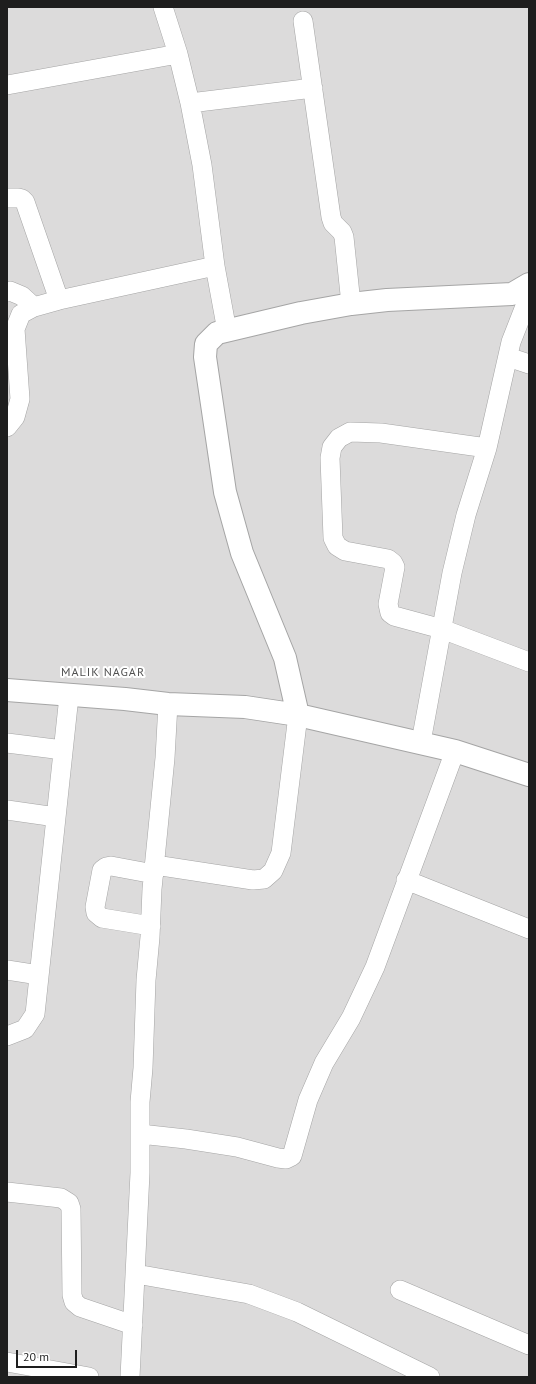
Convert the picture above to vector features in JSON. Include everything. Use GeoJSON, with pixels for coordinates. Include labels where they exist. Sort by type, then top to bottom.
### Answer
{"type":"FeatureCollection","features":[{"type":"Feature","properties":{"kind":"street"},"geometry":{"type":"LineString","coordinates":[[163,7],[178,54],[190,103],[202,165],[227,331]]}},
{"type":"Feature","properties":{"kind":"street"},"geometry":{"type":"LineString","coordinates":[[303,21],[331,216],[333,223],[344,236],[351,304]]}},
{"type":"Feature","properties":{"kind":"street"},"geometry":{"type":"LineString","coordinates":[[7,85],[178,54]]}},
{"type":"Feature","properties":{"kind":"street"},"geometry":{"type":"LineString","coordinates":[[190,103],[313,88]]}},
{"type":"Feature","properties":{"kind":"street"},"geometry":{"type":"LineString","coordinates":[[7,198],[18,198],[25,202],[59,300]]}},
{"type":"Feature","properties":{"kind":"street"},"geometry":{"type":"LineString","coordinates":[[7,427],[15,417],[20,399],[15,329],[21,314],[34,307],[59,300],[216,266]]}},
{"type":"Feature","properties":{"kind":"street"},"geometry":{"type":"LineString","coordinates":[[150,926],[102,918],[96,913],[102,870],[111,866],[154,869],[253,880],[264,878],[273,871],[281,853],[298,715],[285,658],[242,553],[225,492],[204,357],[206,344],[217,333],[351,304],[387,300],[512,294],[529,284]]}},
{"type":"Feature","properties":{"kind":"street"},"geometry":{"type":"LineString","coordinates":[[7,292],[22,296],[34,307]]}},
{"type":"Feature","properties":{"kind":"street"},"geometry":{"type":"LineString","coordinates":[[421,742],[452,573],[466,515],[487,448],[511,342],[529,296]]}},
{"type":"Feature","properties":{"kind":"street"},"geometry":{"type":"LineString","coordinates":[[508,357],[529,364]]}},
{"type":"Feature","properties":{"kind":"street"},"geometry":{"type":"LineString","coordinates":[[487,448],[381,433],[350,432],[339,438],[332,447],[330,458],[333,538],[337,546],[345,551],[388,559],[393,563],[395,567],[388,604],[390,613],[394,616],[442,629],[529,662]]}},
{"type":"Feature","properties":{"kind":"street"},"geometry":{"type":"LineString","coordinates":[[7,690],[69,696],[125,699],[168,704],[245,707],[298,715],[455,750],[529,775]]}},
{"type":"Feature","properties":{"kind":"street"},"geometry":{"type":"LineString","coordinates":[[7,1036],[25,1029],[35,1014],[69,696]]}},
{"type":"Feature","properties":{"kind":"street"},"geometry":{"type":"LineString","coordinates":[[130,1377],[136,1274],[140,1173],[140,1102],[143,1068],[146,980],[168,704]]}},
{"type":"Feature","properties":{"kind":"street"},"geometry":{"type":"LineString","coordinates":[[7,743],[63,750]]}},
{"type":"Feature","properties":{"kind":"street"},"geometry":{"type":"LineString","coordinates":[[140,1134],[186,1138],[237,1146],[278,1158],[286,1159],[292,1156],[308,1100],[324,1063],[351,1018],[375,967],[455,750]]}},
{"type":"Feature","properties":{"kind":"street"},"geometry":{"type":"LineString","coordinates":[[7,810],[56,817]]}},
{"type":"Feature","properties":{"kind":"street"},"geometry":{"type":"LineString","coordinates":[[406,880],[529,929]]}},
{"type":"Feature","properties":{"kind":"street"},"geometry":{"type":"LineString","coordinates":[[7,970],[39,975]]}},
{"type":"Feature","properties":{"kind":"street"},"geometry":{"type":"LineString","coordinates":[[7,1192],[61,1198],[69,1203],[71,1209],[72,1295],[74,1302],[80,1306],[133,1325]]}},
{"type":"Feature","properties":{"kind":"street"},"geometry":{"type":"LineString","coordinates":[[136,1274],[249,1294],[297,1312],[430,1377]]}},
{"type":"Feature","properties":{"kind":"street"},"geometry":{"type":"LineString","coordinates":[[400,1290],[528,1342]]}},
{"type":"Feature","properties":{"kind":"street"},"geometry":{"type":"LineString","coordinates":[[7,1362],[89,1377]]}},
{"type":"Feature","properties":{"kind":"shaded area"},"geometry":{"type":"Polygon","coordinates":[[[7,7],[529,7],[529,1377],[7,1377],[7,7]]]}},
{"type":"Feature","properties":{"kind":"district","name":"MALIK NAGAR"},"geometry":{"type":"Point","coordinates":[103,673]}}]}
